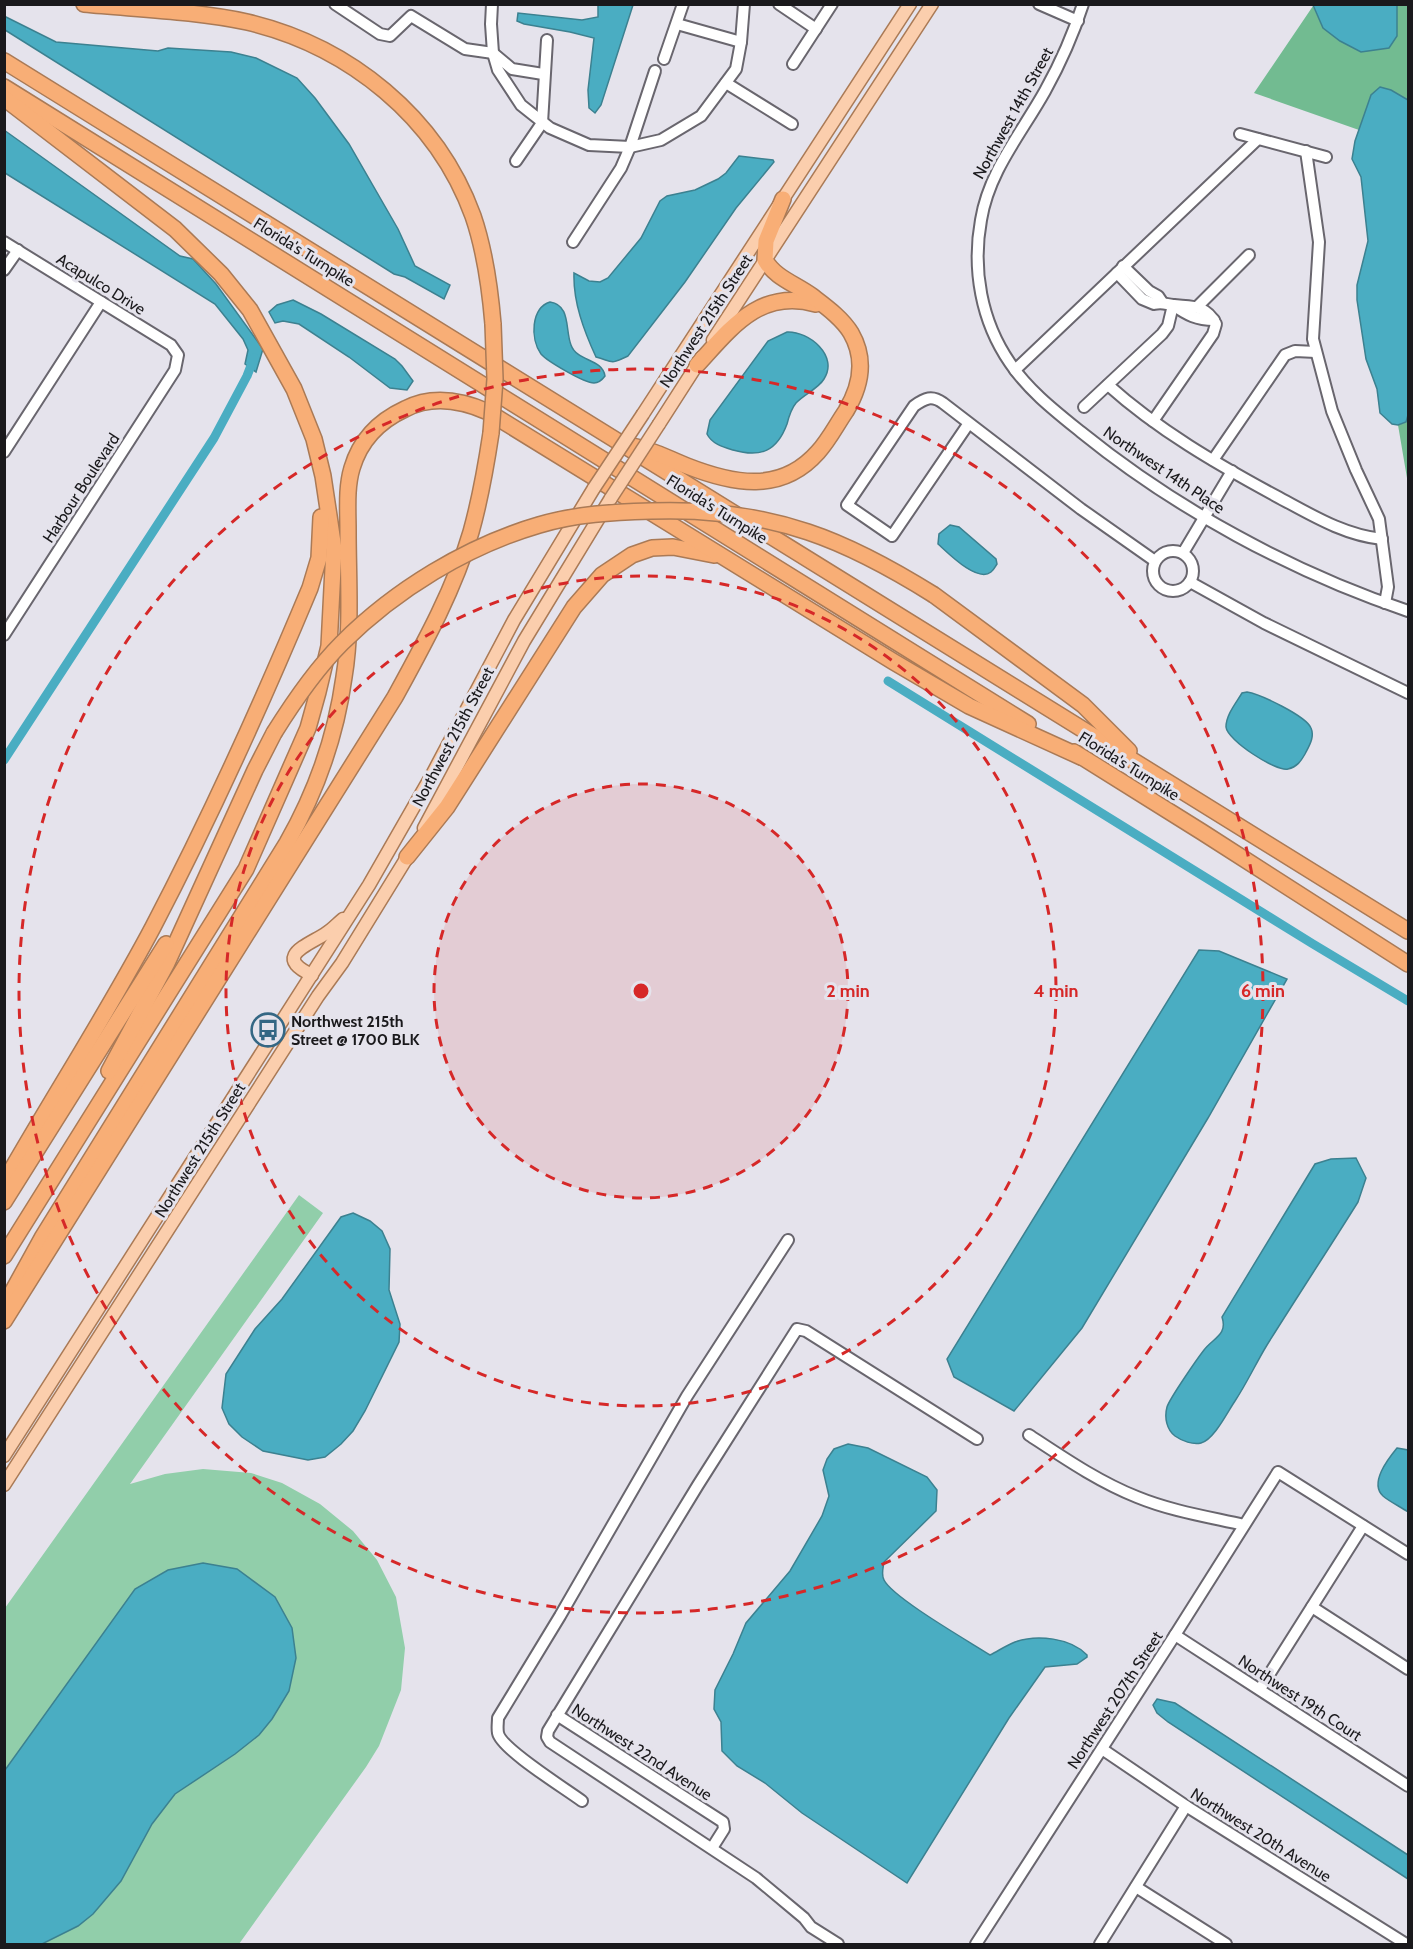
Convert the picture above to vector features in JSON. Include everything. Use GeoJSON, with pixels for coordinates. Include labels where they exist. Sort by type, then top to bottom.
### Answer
{"type":"FeatureCollection","features":[{"type":"Feature","properties":{"kind":"highway"},"geometry":{"type":"LineString","coordinates":[[4,1320],[396,697],[430,632],[470,535],[483,486],[495,388],[493,324],[488,277],[479,236],[473,216],[455,176],[419,123],[375,83],[324,50],[284,33],[247,22],[215,17],[84,4]]}},
{"type":"Feature","properties":{"kind":"highway","name":"Florida's Turnpike"},"geometry":{"type":"LineString","coordinates":[[4,61],[1408,931]]}},
{"type":"Feature","properties":{"kind":"highway","name":"Florida's Turnpike"},"geometry":{"type":"LineString","coordinates":[[4,87],[1231,849],[1408,964]]}},
{"type":"Feature","properties":{"kind":"highway"},"geometry":{"type":"LineString","coordinates":[[4,98],[176,229],[221,274],[250,310],[294,389],[314,439],[323,476],[334,549],[329,646],[318,692],[308,728],[246,869],[4,1257]]}},
{"type":"Feature","properties":{"kind":"highway"},"geometry":{"type":"LineString","coordinates":[[620,444],[651,449],[705,473],[731,480],[753,482],[772,480],[801,468],[818,452],[831,433],[854,398],[860,376],[860,358],[850,332],[836,315],[812,296],[780,276],[765,260],[766,241],[783,199]]}},
{"type":"Feature","properties":{"kind":"highway"},"geometry":{"type":"LineString","coordinates":[[697,365],[729,330],[758,309],[769,304],[791,300],[801,300],[822,306]]}},
{"type":"Feature","properties":{"kind":"highway"},"geometry":{"type":"LineString","coordinates":[[4,1183],[101,1020],[152,927],[213,806],[310,588],[319,558],[322,527],[320,503],[311,458],[282,366]]}},
{"type":"Feature","properties":{"kind":"highway"},"geometry":{"type":"LineString","coordinates":[[4,1307],[42,1238],[287,843],[309,800],[335,723],[345,675],[349,602],[349,480],[359,451],[378,426],[396,413],[430,401],[455,401],[477,407],[969,706],[1082,757]]}},
{"type":"Feature","properties":{"kind":"highway"},"geometry":{"type":"LineString","coordinates":[[63,1162],[77,1126],[95,1098],[167,963],[274,733],[295,699],[343,642],[387,604],[452,560],[495,540],[540,525],[578,516],[621,512],[696,510],[732,514],[809,532],[872,559],[934,595],[1083,705],[1145,768]]}},
{"type":"Feature","properties":{"kind":"highway"},"geometry":{"type":"LineString","coordinates":[[407,857],[447,807],[574,607],[602,575],[632,555],[662,547],[726,558]]}},
{"type":"Feature","properties":{"kind":"highway"},"geometry":{"type":"LineString","coordinates":[[4,1202],[161,953],[207,873]]}},
{"type":"Feature","properties":{"kind":"main road","name":"Northwest 215th Street"},"geometry":{"type":"LineString","coordinates":[[4,1456],[352,913],[419,798],[517,613],[594,488],[910,4]]}},
{"type":"Feature","properties":{"kind":"main road","name":"Northwest 215th Street"},"geometry":{"type":"LineString","coordinates":[[4,1485],[407,857],[554,588],[932,4]]}},
{"type":"Feature","properties":{"kind":"main road"},"geometry":{"type":"LineString","coordinates":[[312,975],[295,964],[296,952],[305,944],[328,932],[352,913]]}},
{"type":"Feature","properties":{"kind":"street"},"geometry":{"type":"LineString","coordinates":[[335,4],[380,34],[390,36],[411,16],[465,49],[493,53],[512,69],[543,74]]}},
{"type":"Feature","properties":{"kind":"street"},"geometry":{"type":"LineString","coordinates":[[492,4],[490,24],[493,53],[498,70],[521,105],[542,123],[589,145],[630,147],[661,140],[701,116],[736,69],[744,4]]}},
{"type":"Feature","properties":{"kind":"street"},"geometry":{"type":"LineString","coordinates":[[664,59],[683,4]]}},
{"type":"Feature","properties":{"kind":"street"},"geometry":{"type":"LineString","coordinates":[[778,4],[816,29]]}},
{"type":"Feature","properties":{"kind":"street"},"geometry":{"type":"LineString","coordinates":[[793,64],[832,4]]}},
{"type":"Feature","properties":{"kind":"street"},"geometry":{"type":"LineString","coordinates":[[1039,4],[1078,21]]}},
{"type":"Feature","properties":{"kind":"street","name":"Northwest 14th Street"},"geometry":{"type":"LineString","coordinates":[[978,275],[977,243],[987,194],[997,169],[1045,92],[1078,21],[1083,4]]}},
{"type":"Feature","properties":{"kind":"street"},"geometry":{"type":"LineString","coordinates":[[677,24],[741,42]]}},
{"type":"Feature","properties":{"kind":"street"},"geometry":{"type":"LineString","coordinates":[[516,161],[542,123],[543,74],[547,40]]}},
{"type":"Feature","properties":{"kind":"street"},"geometry":{"type":"LineString","coordinates":[[573,242],[621,168],[655,71]]}},
{"type":"Feature","properties":{"kind":"street"},"geometry":{"type":"LineString","coordinates":[[726,83],[792,124]]}},
{"type":"Feature","properties":{"kind":"street"},"geometry":{"type":"LineString","coordinates":[[1240,134],[1326,157]]}},
{"type":"Feature","properties":{"kind":"street"},"geometry":{"type":"LineString","coordinates":[[1015,370],[1258,139]]}},
{"type":"Feature","properties":{"kind":"street"},"geometry":{"type":"LineString","coordinates":[[1306,152],[1319,242],[1313,339],[1332,411],[1379,519],[1388,587],[1385,603]]}},
{"type":"Feature","properties":{"kind":"street","name":"Acapulco Drive"},"geometry":{"type":"LineString","coordinates":[[4,242],[171,345],[178,355]]}},
{"type":"Feature","properties":{"kind":"street"},"geometry":{"type":"LineString","coordinates":[[4,270],[18,250]]}},
{"type":"Feature","properties":{"kind":"street"},"geometry":{"type":"LineString","coordinates":[[1197,308],[1249,255]]}},
{"type":"Feature","properties":{"kind":"street"},"geometry":{"type":"LineString","coordinates":[[1120,270],[1186,314],[1200,320],[1214,320]]}},
{"type":"Feature","properties":{"kind":"street","name":"Northwest 14th Place"},"geometry":{"type":"LineString","coordinates":[[978,275],[990,326],[1000,348],[1015,370],[1049,406],[1096,444],[1138,475],[1264,549],[1322,578],[1408,611]]}},
{"type":"Feature","properties":{"kind":"street"},"geometry":{"type":"LineString","coordinates":[[4,452],[101,302]]}},
{"type":"Feature","properties":{"kind":"street"},"geometry":{"type":"LineString","coordinates":[[1153,421],[1213,334],[1216,324],[1205,310],[1187,304],[1168,303]]}},
{"type":"Feature","properties":{"kind":"street"},"geometry":{"type":"LineString","coordinates":[[1084,407],[1162,334],[1168,326],[1168,303]]}},
{"type":"Feature","properties":{"kind":"street"},"geometry":{"type":"LineString","coordinates":[[1213,460],[1285,355],[1295,351],[1316,352]]}},
{"type":"Feature","properties":{"kind":"street","name":"Harbour Boulevard"},"geometry":{"type":"LineString","coordinates":[[4,634],[176,370],[178,355]]}},
{"type":"Feature","properties":{"kind":"street"},"geometry":{"type":"LineString","coordinates":[[1108,385],[1153,421],[1232,471],[1332,525],[1365,537],[1382,539]]}},
{"type":"Feature","properties":{"kind":"street"},"geometry":{"type":"LineString","coordinates":[[969,423],[892,536],[847,506],[914,406],[930,397],[937,399],[969,423],[1088,514],[1155,561]]}},
{"type":"Feature","properties":{"kind":"street"},"geometry":{"type":"LineString","coordinates":[[1183,553],[1232,471]]}},
{"type":"Feature","properties":{"kind":"street"},"geometry":{"type":"LineString","coordinates":[[1169,551],[1183,553],[1192,565],[1193,572],[1190,582],[1182,589],[1175,591],[1162,588],[1153,577],[1152,570],[1155,561],[1162,553],[1169,551]]}},
{"type":"Feature","properties":{"kind":"street"},"geometry":{"type":"LineString","coordinates":[[1190,582],[1264,623],[1408,693]]}},
{"type":"Feature","properties":{"kind":"street"},"geometry":{"type":"LineString","coordinates":[[582,1801],[525,1761],[502,1741],[498,1734],[498,1718],[561,1616],[687,1396],[788,1240]]}},
{"type":"Feature","properties":{"kind":"street"},"geometry":{"type":"LineString","coordinates":[[557,1715],[796,1329],[806,1331],[977,1440]]}},
{"type":"Feature","properties":{"kind":"street"},"geometry":{"type":"LineString","coordinates":[[1029,1435],[1094,1477],[1138,1498],[1244,1525]]}},
{"type":"Feature","properties":{"kind":"street","name":"Northwest 207th Street"},"geometry":{"type":"LineString","coordinates":[[976,1944],[1278,1472],[1363,1526]]}},
{"type":"Feature","properties":{"kind":"street"},"geometry":{"type":"LineString","coordinates":[[1260,1689],[1363,1526],[1408,1554]]}},
{"type":"Feature","properties":{"kind":"street"},"geometry":{"type":"LineString","coordinates":[[1312,1607],[1408,1669]]}},
{"type":"Feature","properties":{"kind":"street","name":"Northwest 19th Court"},"geometry":{"type":"LineString","coordinates":[[1175,1635],[1408,1786]]}},
{"type":"Feature","properties":{"kind":"street","name":"Northwest 22nd Avenue"},"geometry":{"type":"LineString","coordinates":[[712,1848],[724,1830],[723,1822],[557,1715],[548,1731],[547,1737],[550,1742],[756,1878],[804,1918],[811,1927],[838,1944]]}},
{"type":"Feature","properties":{"kind":"street","name":"Northwest 20th Avenue"},"geometry":{"type":"LineString","coordinates":[[1101,1749],[1186,1806],[1406,1944]]}},
{"type":"Feature","properties":{"kind":"street"},"geometry":{"type":"LineString","coordinates":[[1100,1944],[1186,1806]]}},
{"type":"Feature","properties":{"kind":"street"},"geometry":{"type":"LineString","coordinates":[[1136,1887],[1226,1944]]}},
{"type":"Feature","properties":{"kind":"green space"},"geometry":{"type":"Polygon","coordinates":[[[1397,5],[1408,5],[1408,100],[1391,90],[1371,95],[1359,130],[1254,93],[1313,6],[1323,28],[1397,36],[1397,5]]]}},
{"type":"Feature","properties":{"kind":"green space"},"geometry":{"type":"Polygon","coordinates":[[[1408,415],[1408,484],[1398,425],[1406,422],[1408,415]]]}},
{"type":"Feature","properties":{"kind":"green space"},"geometry":{"type":"Polygon","coordinates":[[[299,1195],[323,1213],[130,1484],[165,1474],[203,1469],[251,1473],[282,1483],[320,1504],[353,1531],[377,1560],[396,1597],[405,1648],[401,1690],[379,1746],[366,1767],[239,1944],[5,1944],[5,1608],[299,1195]]]}},
{"type":"Feature","properties":{"kind":"water"},"geometry":{"type":"Polygon","coordinates":[[[598,5],[633,5],[601,105],[595,113],[589,108],[588,90],[594,38],[517,21],[518,13],[582,20],[598,17],[598,5]]]}},
{"type":"Feature","properties":{"kind":"water"},"geometry":{"type":"Polygon","coordinates":[[[1313,5],[1397,5],[1397,36],[1389,48],[1361,52],[1340,41],[1323,28],[1313,5]]]}},
{"type":"Feature","properties":{"kind":"water"},"geometry":{"type":"Polygon","coordinates":[[[4,16],[56,42],[158,51],[168,48],[231,52],[256,58],[297,78],[349,144],[398,229],[415,266],[450,285],[444,299],[405,277],[394,274],[5,30],[4,16]]]}},
{"type":"Feature","properties":{"kind":"water"},"geometry":{"type":"Polygon","coordinates":[[[1380,87],[1391,90],[1408,100],[1408,415],[1406,422],[1398,425],[1392,424],[1380,413],[1377,389],[1366,359],[1357,300],[1357,285],[1368,241],[1361,177],[1352,159],[1355,141],[1371,95],[1380,87]]]}},
{"type":"Feature","properties":{"kind":"water"},"geometry":{"type":"Polygon","coordinates":[[[4,130],[180,256],[193,259],[216,284],[263,349],[256,372],[245,364],[248,350],[243,339],[215,304],[5,173],[4,130]]]}},
{"type":"Feature","properties":{"kind":"water"},"geometry":{"type":"Polygon","coordinates":[[[739,156],[773,160],[774,162],[736,208],[685,282],[628,356],[612,362],[596,357],[580,316],[575,295],[574,273],[589,281],[600,282],[608,278],[641,238],[660,201],[667,196],[695,190],[718,179],[726,173],[739,156]]]}},
{"type":"Feature","properties":{"kind":"water"},"geometry":{"type":"Polygon","coordinates":[[[293,300],[321,314],[395,359],[413,381],[407,390],[390,388],[299,324],[283,321],[275,323],[269,312],[277,305],[293,300]]]}},
{"type":"Feature","properties":{"kind":"water"},"geometry":{"type":"Polygon","coordinates":[[[550,302],[557,304],[564,313],[569,339],[574,350],[603,370],[605,376],[600,381],[594,383],[582,379],[558,366],[541,354],[537,348],[534,333],[536,317],[544,305],[550,302]]]}},
{"type":"Feature","properties":{"kind":"water"},"geometry":{"type":"Polygon","coordinates":[[[787,332],[812,340],[825,354],[828,370],[824,379],[796,403],[791,410],[783,433],[778,441],[767,450],[743,452],[715,443],[707,434],[710,420],[768,341],[787,332]]]}},
{"type":"Feature","properties":{"kind":"water"},"geometry":{"type":"Polygon","coordinates":[[[950,525],[959,527],[996,559],[997,564],[992,571],[978,574],[955,560],[938,544],[939,534],[950,525]]]}},
{"type":"Feature","properties":{"kind":"water"},"geometry":{"type":"Polygon","coordinates":[[[1247,692],[1272,701],[1292,712],[1311,728],[1310,745],[1294,767],[1282,769],[1273,766],[1243,747],[1228,733],[1226,723],[1229,714],[1242,693],[1247,692]]]}},
{"type":"Feature","properties":{"kind":"water"},"geometry":{"type":"Polygon","coordinates":[[[1199,950],[1219,951],[1287,979],[1208,1118],[1082,1328],[1014,1411],[954,1377],[947,1359],[1199,950]]]}},
{"type":"Feature","properties":{"kind":"water"},"geometry":{"type":"Polygon","coordinates":[[[1356,1158],[1366,1178],[1358,1202],[1267,1345],[1225,1418],[1206,1441],[1191,1443],[1178,1438],[1172,1433],[1167,1423],[1166,1411],[1169,1402],[1201,1355],[1219,1336],[1223,1328],[1222,1317],[1315,1164],[1331,1159],[1356,1158]]]}},
{"type":"Feature","properties":{"kind":"water"},"geometry":{"type":"Polygon","coordinates":[[[353,1213],[370,1221],[382,1231],[390,1249],[389,1290],[400,1324],[399,1342],[353,1431],[325,1457],[308,1460],[263,1451],[242,1437],[229,1424],[222,1408],[226,1374],[255,1329],[282,1299],[341,1217],[353,1213]]]}},
{"type":"Feature","properties":{"kind":"water"},"geometry":{"type":"Polygon","coordinates":[[[848,1444],[868,1448],[927,1477],[937,1490],[936,1511],[884,1562],[883,1578],[890,1588],[916,1608],[990,1655],[1015,1642],[1043,1638],[1063,1641],[1087,1655],[1077,1664],[1045,1667],[1009,1718],[907,1883],[802,1813],[765,1783],[737,1766],[722,1751],[721,1722],[714,1709],[715,1690],[746,1623],[790,1571],[822,1516],[829,1496],[823,1470],[827,1459],[834,1449],[848,1444]]]}},
{"type":"Feature","properties":{"kind":"water"},"geometry":{"type":"Polygon","coordinates":[[[1397,1448],[1408,1450],[1408,1512],[1379,1491],[1381,1471],[1397,1448]]]}},
{"type":"Feature","properties":{"kind":"water"},"geometry":{"type":"Polygon","coordinates":[[[203,1563],[237,1569],[275,1597],[292,1628],[296,1658],[289,1691],[259,1735],[175,1794],[152,1824],[121,1881],[93,1914],[78,1926],[42,1944],[5,1944],[5,1770],[135,1589],[168,1570],[203,1563]]]}},
{"type":"Feature","properties":{"kind":"water"},"geometry":{"type":"Polygon","coordinates":[[[1157,1699],[1175,1703],[1408,1855],[1408,1879],[1168,1722],[1157,1713],[1153,1705],[1157,1699]]]}},
{"type":"Feature","properties":{"kind":"waterway"},"geometry":{"type":"LineString","coordinates":[[4,760],[214,438],[254,358]]}},
{"type":"Feature","properties":{"kind":"waterway"},"geometry":{"type":"LineString","coordinates":[[888,681],[1408,1001]]}},
{"type":"Feature","properties":{"kind":"place","name":"Northwest 215th Street @ 1700 BLK"},"geometry":{"type":"Point","coordinates":[268,1030]}}]}
